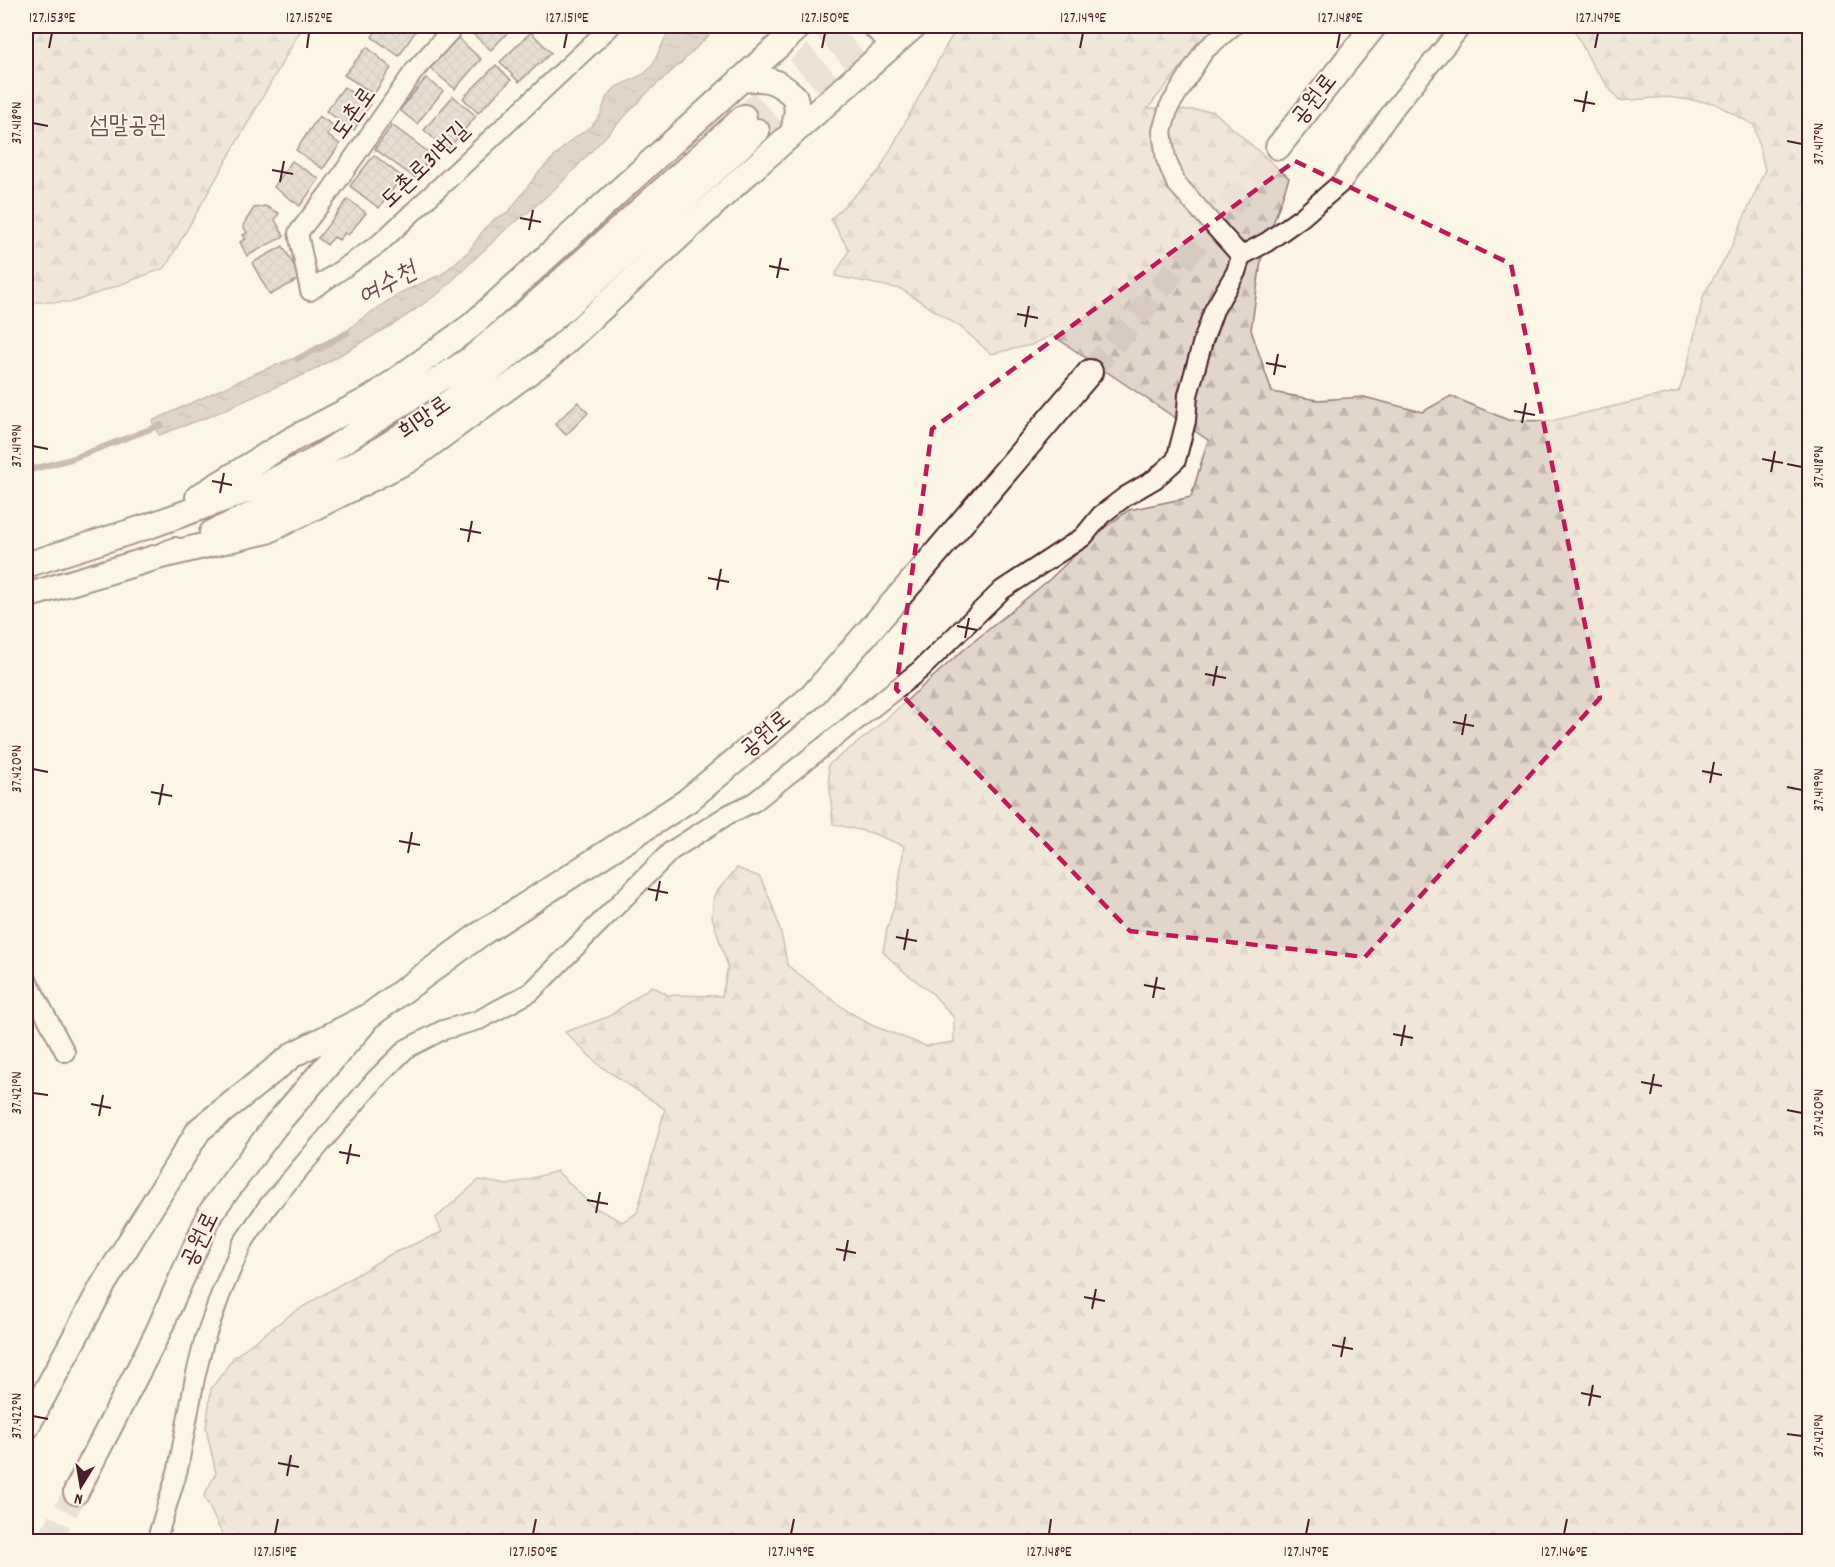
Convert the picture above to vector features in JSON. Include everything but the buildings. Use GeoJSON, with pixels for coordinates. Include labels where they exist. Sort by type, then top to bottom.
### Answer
{"type":"FeatureCollection","features":[{"type":"Feature","properties":{"kind":"main road"},"geometry":{"type":"LineString","coordinates":[[152,525],[291,440],[373,397],[462,333],[580,229],[800,26]]}},
{"type":"Feature","properties":{"kind":"main road"},"geometry":{"type":"LineString","coordinates":[[161,556],[267,531],[409,460],[547,359],[793,133],[914,26]]}},
{"type":"Feature","properties":{"kind":"main road","name":"공원로"},"geometry":{"type":"LineString","coordinates":[[1278,147],[1374,26]]}},
{"type":"Feature","properties":{"kind":"main road"},"geometry":{"type":"LineString","coordinates":[[740,81],[763,77],[783,86],[795,97],[797,111],[793,133]]}},
{"type":"Feature","properties":{"kind":"main road","name":"희망로"},"geometry":{"type":"LineString","coordinates":[[26,565],[152,525],[268,483],[313,461],[472,358],[750,124],[553,320],[485,376],[418,425],[325,481],[161,556],[26,596]]}},
{"type":"Feature","properties":{"kind":"main road","name":"공원로"},"geometry":{"type":"LineString","coordinates":[[26,1428],[103,1285],[200,1130],[294,1054],[369,1016],[479,935],[687,801],[812,696],[1090,372]]}},
{"type":"Feature","properties":{"kind":"main road","name":"공원로"},"geometry":{"type":"LineString","coordinates":[[76,1492],[157,1334],[211,1212],[275,1126],[369,1016]]}},
{"type":"Feature","properties":{"kind":"street","name":"도촌로"},"geometry":{"type":"LineString","coordinates":[[298,233],[329,193],[415,70],[454,26]]}},
{"type":"Feature","properties":{"kind":"street","name":"도촌로31번길"},"geometry":{"type":"LineString","coordinates":[[298,233],[310,291],[379,244],[611,26]]}},
{"type":"Feature","properties":{"kind":"street"},"geometry":{"type":"LineString","coordinates":[[870,26],[892,45]]}},
{"type":"Feature","properties":{"kind":"street"},"geometry":{"type":"LineString","coordinates":[[1233,26],[1204,51],[1169,107],[1162,131],[1166,159],[1176,183],[1241,256]]}},
{"type":"Feature","properties":{"kind":"street"},"geometry":{"type":"LineString","coordinates":[[156,1542],[178,1469],[204,1341],[242,1244],[268,1206],[375,1080],[406,1049],[443,1030],[479,1020],[531,992],[670,851],[729,814],[754,802],[920,670],[1002,590],[1083,537],[1101,515],[1126,496],[1155,479],[1176,460],[1186,421],[1188,395],[1203,341],[1214,310],[1236,272],[1241,256],[1267,242],[1341,183],[1396,106],[1462,26]]}},
{"type":"Feature","properties":{"kind":"street"},"geometry":{"type":"LineString","coordinates":[[26,978],[65,1052]]}},
{"type":"Feature","properties":{"kind":"highlighted area"},"geometry":{"type":"Polygon","coordinates":[[[1295,161],[1511,264],[1600,698],[1365,957],[1130,931],[896,689],[932,429],[1295,161]]]}},
{"type":"Feature","properties":{"kind":"green space","name":"섬말공원"},"geometry":{"type":"Polygon","coordinates":[[[26,26],[303,26],[165,268],[73,302],[26,302],[26,26]]]}},
{"type":"Feature","properties":{"kind":"green space"},"geometry":{"type":"Polygon","coordinates":[[[961,26],[1214,26],[1148,108],[1213,111],[1289,178],[1262,255],[1251,330],[1272,392],[1317,400],[1364,397],[1422,412],[1451,396],[1508,420],[1551,421],[1679,391],[1704,294],[1729,252],[1765,170],[1754,125],[1714,103],[1667,97],[1619,101],[1593,66],[1572,26],[1809,26],[1809,1541],[226,1542],[204,1496],[216,1473],[206,1428],[211,1389],[234,1357],[291,1314],[391,1254],[442,1232],[436,1218],[479,1180],[508,1185],[557,1171],[592,1206],[622,1222],[637,1213],[665,1109],[600,1066],[565,1032],[608,1017],[652,986],[668,995],[722,996],[728,967],[712,917],[714,895],[737,868],[760,877],[777,920],[787,965],[846,1010],[871,1025],[926,1046],[954,1042],[954,1018],[933,994],[883,952],[897,897],[904,846],[872,833],[833,824],[828,765],[869,734],[961,652],[1050,579],[1100,531],[1129,510],[1191,497],[1208,440],[1052,335],[1031,345],[991,354],[962,328],[901,289],[835,276],[849,250],[831,219],[879,171],[950,39],[961,26]]]}},
{"type":"Feature","properties":{"kind":"water"},"geometry":{"type":"Polygon","coordinates":[[[671,26],[718,26],[648,92],[560,184],[505,230],[439,293],[397,322],[312,371],[208,417],[159,435],[152,421],[256,373],[324,350],[361,319],[400,293],[442,274],[469,251],[485,228],[496,218],[508,213],[538,173],[570,141],[592,126],[601,114],[606,98],[616,87],[644,74],[652,66],[671,26]]]}},
{"type":"Feature","properties":{"kind":"waterway","name":"여수천"},"geometry":{"type":"LineString","coordinates":[[297,359],[347,333]]}},
{"type":"Feature","properties":{"kind":"waterway","name":"여수천"},"geometry":{"type":"LineString","coordinates":[[26,471],[71,459],[161,425]]}},
{"type":"Feature","properties":{"kind":"tunnel"},"geometry":{"type":"LineString","coordinates":[[744,117],[846,26]]}},
{"type":"Feature","properties":{"kind":"tunnel"},"geometry":{"type":"LineString","coordinates":[[757,131],[878,26]]}},
{"type":"Feature","properties":{"kind":"tunnel"},"geometry":{"type":"LineString","coordinates":[[1090,372],[1278,147]]}},
{"type":"Feature","properties":{"kind":"tunnel"},"geometry":{"type":"LineString","coordinates":[[48,1542],[76,1492]]}}]}
